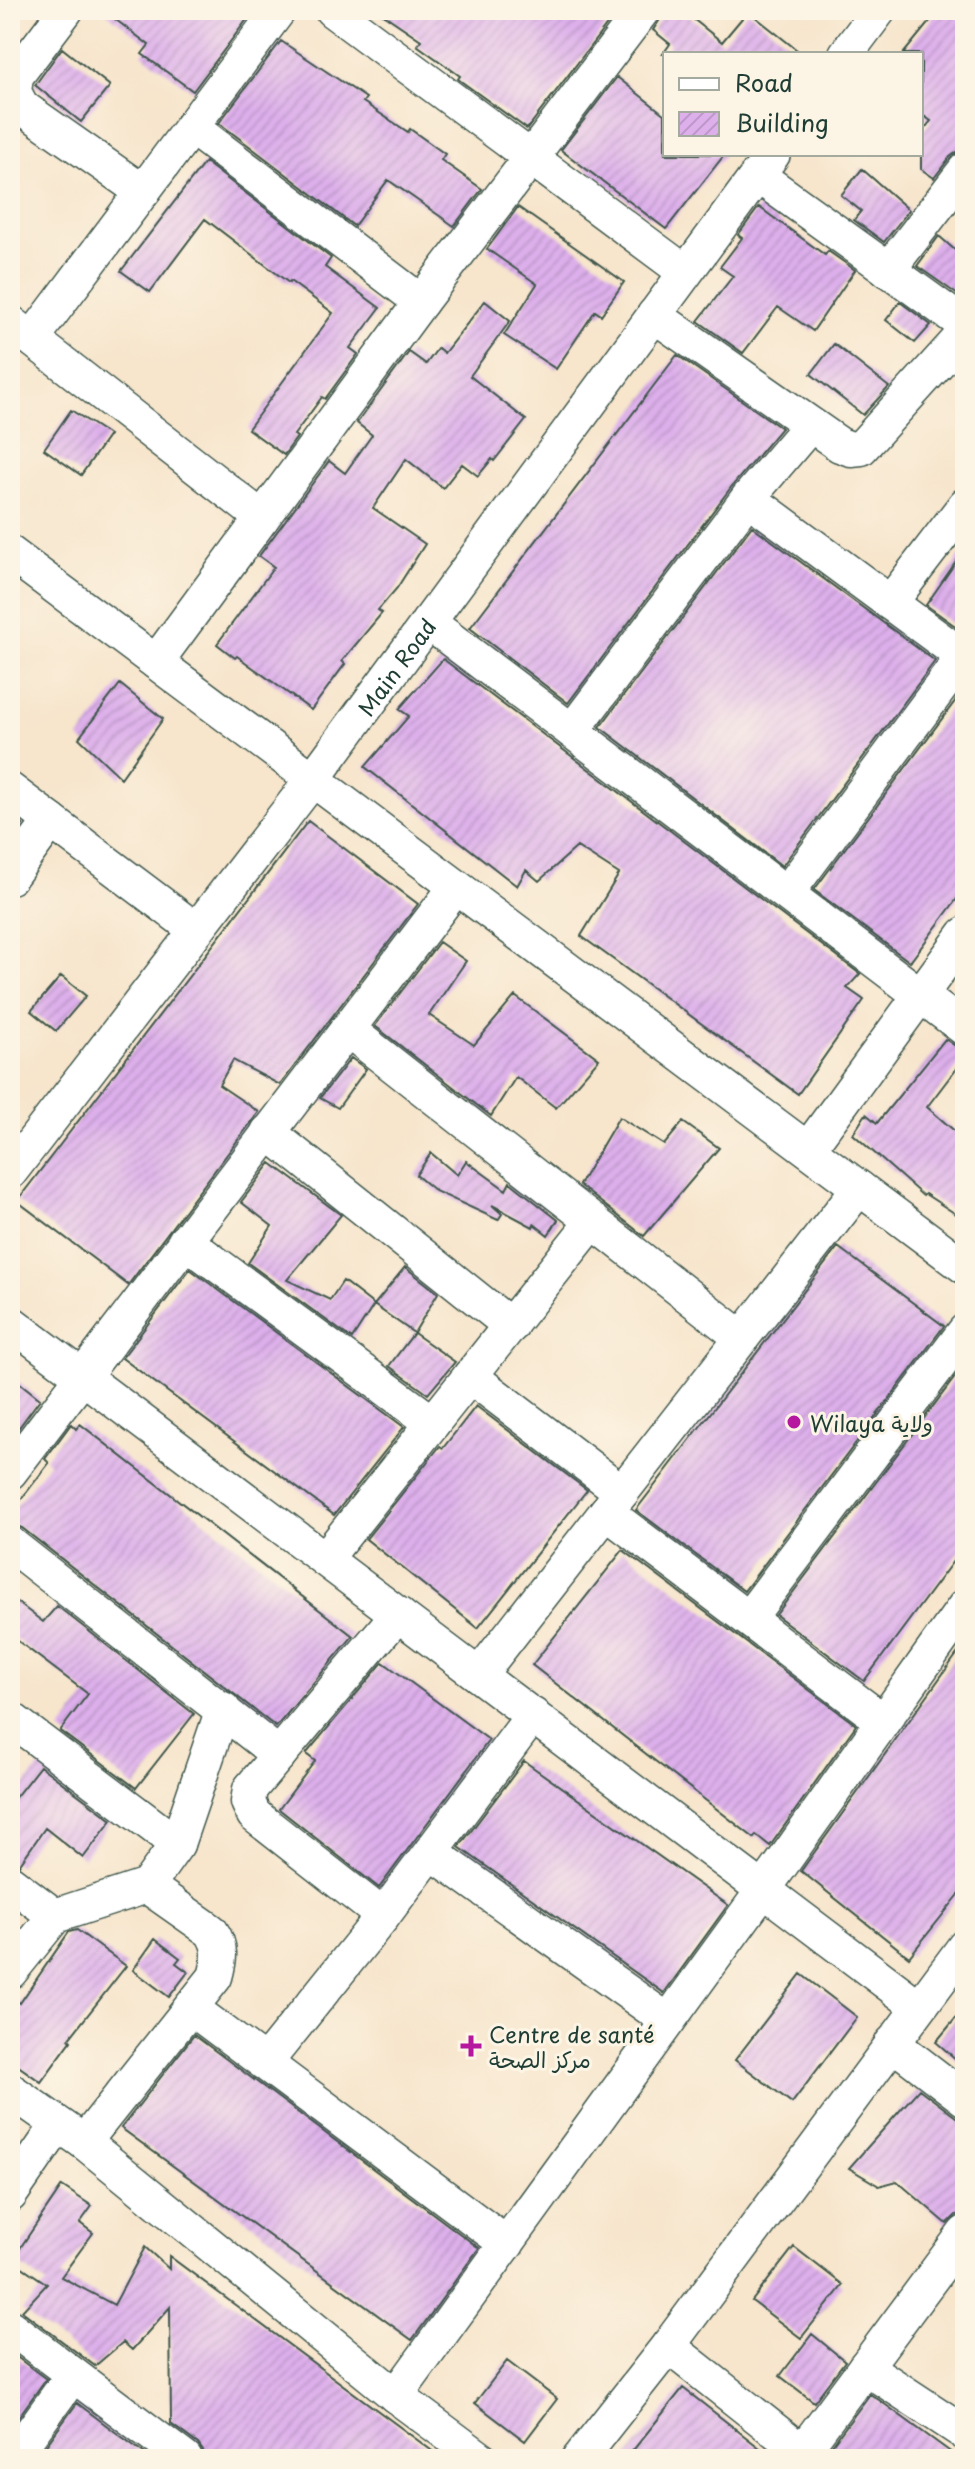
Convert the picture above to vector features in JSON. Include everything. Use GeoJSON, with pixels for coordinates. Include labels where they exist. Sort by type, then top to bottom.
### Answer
{"type":"FeatureCollection","features":[{"type":"Feature","properties":{"kind":"street"},"geometry":{"type":"LineString","coordinates":[[262,518],[21,331],[143,192],[279,10]]}},
{"type":"Feature","properties":{"kind":"street"},"geometry":{"type":"LineString","coordinates":[[332,10],[685,272]]}},
{"type":"Feature","properties":{"kind":"street"},"geometry":{"type":"LineString","coordinates":[[848,52],[879,10]]}},
{"type":"Feature","properties":{"kind":"street"},"geometry":{"type":"LineString","coordinates":[[156,662],[531,156],[631,14]]}},
{"type":"Feature","properties":{"kind":"street"},"geometry":{"type":"LineString","coordinates":[[52,15],[16,76],[14,92],[22,107],[143,192]]}},
{"type":"Feature","properties":{"kind":"street"},"geometry":{"type":"LineString","coordinates":[[191,127],[421,302]]}},
{"type":"Feature","properties":{"kind":"street"},"geometry":{"type":"LineString","coordinates":[[765,164],[888,270],[965,325]]}},
{"type":"Feature","properties":{"kind":"street","name":"Main Road"},"geometry":{"type":"LineString","coordinates":[[10,1172],[313,779],[765,164]]}},
{"type":"Feature","properties":{"kind":"street"},"geometry":{"type":"LineString","coordinates":[[888,270],[965,170]]}},
{"type":"Feature","properties":{"kind":"street"},"geometry":{"type":"LineString","coordinates":[[654,315],[810,425],[851,449],[861,448],[965,333]]}},
{"type":"Feature","properties":{"kind":"street"},"geometry":{"type":"LineString","coordinates":[[572,731],[748,498],[810,425]]}},
{"type":"Feature","properties":{"kind":"street"},"geometry":{"type":"LineString","coordinates":[[748,498],[964,658],[787,893]]}},
{"type":"Feature","properties":{"kind":"street"},"geometry":{"type":"LineString","coordinates":[[890,603],[965,505]]}},
{"type":"Feature","properties":{"kind":"street"},"geometry":{"type":"LineString","coordinates":[[10,553],[965,1267]]}},
{"type":"Feature","properties":{"kind":"street"},"geometry":{"type":"LineString","coordinates":[[428,622],[965,1029]]}},
{"type":"Feature","properties":{"kind":"street"},"geometry":{"type":"LineString","coordinates":[[10,790],[196,930]]}},
{"type":"Feature","properties":{"kind":"street"},"geometry":{"type":"LineString","coordinates":[[10,877],[51,821]]}},
{"type":"Feature","properties":{"kind":"street"},"geometry":{"type":"LineString","coordinates":[[10,1472],[456,887]]}},
{"type":"Feature","properties":{"kind":"street"},"geometry":{"type":"LineString","coordinates":[[808,1149],[965,934]]}},
{"type":"Feature","properties":{"kind":"street"},"geometry":{"type":"LineString","coordinates":[[347,1029],[742,1338]]}},
{"type":"Feature","properties":{"kind":"street"},"geometry":{"type":"LineString","coordinates":[[268,1132],[511,1326]]}},
{"type":"Feature","properties":{"kind":"street"},"geometry":{"type":"LineString","coordinates":[[479,1675],[859,1188]]}},
{"type":"Feature","properties":{"kind":"street"},"geometry":{"type":"LineString","coordinates":[[325,1559],[593,1221]]}},
{"type":"Feature","properties":{"kind":"street"},"geometry":{"type":"LineString","coordinates":[[185,1241],[433,1423]]}},
{"type":"Feature","properties":{"kind":"street"},"geometry":{"type":"LineString","coordinates":[[10,1322],[919,2007]]}},
{"type":"Feature","properties":{"kind":"street"},"geometry":{"type":"LineString","coordinates":[[748,1619],[965,1331]]}},
{"type":"Feature","properties":{"kind":"street"},"geometry":{"type":"LineString","coordinates":[[470,1376],[748,1619],[883,1721]]}},
{"type":"Feature","properties":{"kind":"street"},"geometry":{"type":"LineString","coordinates":[[10,1544],[279,1755]]}},
{"type":"Feature","properties":{"kind":"street"},"geometry":{"type":"LineString","coordinates":[[396,2396],[965,1606]]}},
{"type":"Feature","properties":{"kind":"street"},"geometry":{"type":"LineString","coordinates":[[383,1916],[254,1815],[248,1802],[250,1789],[398,1614]]}},
{"type":"Feature","properties":{"kind":"street"},"geometry":{"type":"LineString","coordinates":[[10,1972],[55,1916],[147,1886],[177,1844],[223,1709]]}},
{"type":"Feature","properties":{"kind":"street"},"geometry":{"type":"LineString","coordinates":[[265,2063],[383,1916],[533,1715]]}},
{"type":"Feature","properties":{"kind":"street"},"geometry":{"type":"LineString","coordinates":[[10,1718],[177,1844]]}},
{"type":"Feature","properties":{"kind":"street"},"geometry":{"type":"LineString","coordinates":[[431,1852],[668,2021]]}},
{"type":"Feature","properties":{"kind":"street"},"geometry":{"type":"LineString","coordinates":[[10,1882],[55,1916]]}},
{"type":"Feature","properties":{"kind":"street"},"geometry":{"type":"LineString","coordinates":[[10,2195],[191,2008],[215,1977],[220,1958],[219,1942],[211,1931],[147,1886]]}},
{"type":"Feature","properties":{"kind":"street"},"geometry":{"type":"LineString","coordinates":[[579,2459],[668,2346],[965,1946]]}},
{"type":"Feature","properties":{"kind":"street"},"geometry":{"type":"LineString","coordinates":[[191,2008],[507,2244]]}},
{"type":"Feature","properties":{"kind":"street"},"geometry":{"type":"LineString","coordinates":[[892,2043],[965,2099]]}},
{"type":"Feature","properties":{"kind":"street"},"geometry":{"type":"LineString","coordinates":[[10,2090],[71,2134],[396,2396],[481,2459]]}},
{"type":"Feature","properties":{"kind":"street"},"geometry":{"type":"LineString","coordinates":[[668,2346],[806,2455],[865,2367],[965,2233]]}},
{"type":"Feature","properties":{"kind":"street"},"geometry":{"type":"LineString","coordinates":[[10,2327],[185,2459]]}},
{"type":"Feature","properties":{"kind":"street"},"geometry":{"type":"LineString","coordinates":[[865,2367],[965,2433]]}},
{"type":"Feature","properties":{"kind":"street"},"geometry":{"type":"LineString","coordinates":[[12,2459],[73,2375]]}},
{"type":"Feature","properties":{"kind":"building"},"geometry":{"type":"Polygon","coordinates":[[[103,10],[237,10],[248,18],[193,91],[142,54],[149,45],[103,10]]]}},
{"type":"Feature","properties":{"kind":"building"},"geometry":{"type":"Polygon","coordinates":[[[377,10],[618,10],[527,129],[417,45],[421,40],[377,10]]]}},
{"type":"Feature","properties":{"kind":"building"},"geometry":{"type":"Polygon","coordinates":[[[663,10],[682,10],[722,42],[748,11],[799,52],[664,52],[670,44],[653,30],[663,10]]]}},
{"type":"Feature","properties":{"kind":"building"},"geometry":{"type":"Polygon","coordinates":[[[939,10],[965,10],[965,150],[950,157],[934,178],[921,169],[923,131],[931,121],[923,115],[923,52],[905,52],[939,10]]]}},
{"type":"Feature","properties":{"kind":"building"},"geometry":{"type":"Polygon","coordinates":[[[281,41],[366,98],[363,102],[445,154],[441,160],[482,189],[454,226],[388,180],[354,226],[219,123],[281,41]]]}},
{"type":"Feature","properties":{"kind":"building"},"geometry":{"type":"Polygon","coordinates":[[[62,48],[110,86],[81,122],[35,85],[62,48]]]}},
{"type":"Feature","properties":{"kind":"building"},"geometry":{"type":"Polygon","coordinates":[[[617,77],[663,113],[663,156],[723,156],[666,229],[561,150],[617,77]]]}},
{"type":"Feature","properties":{"kind":"building"},"geometry":{"type":"Polygon","coordinates":[[[205,162],[331,258],[325,267],[380,308],[350,348],[358,354],[294,435],[297,437],[284,455],[248,429],[333,313],[205,219],[150,292],[121,271],[205,162]]]}},
{"type":"Feature","properties":{"kind":"building"},"geometry":{"type":"Polygon","coordinates":[[[862,169],[909,210],[884,242],[854,220],[861,211],[841,195],[862,169]]]}},
{"type":"Feature","properties":{"kind":"building"},"geometry":{"type":"Polygon","coordinates":[[[518,207],[624,282],[601,315],[595,311],[556,369],[504,335],[537,284],[487,249],[518,207]]]}},
{"type":"Feature","properties":{"kind":"building"},"geometry":{"type":"Polygon","coordinates":[[[759,207],[825,255],[828,251],[855,270],[813,331],[778,307],[743,353],[698,321],[733,276],[720,267],[742,238],[738,235],[759,207]]]}},
{"type":"Feature","properties":{"kind":"building"},"geometry":{"type":"Polygon","coordinates":[[[939,236],[965,259],[965,286],[958,295],[917,266],[939,236]]]}},
{"type":"Feature","properties":{"kind":"building"},"geometry":{"type":"Polygon","coordinates":[[[485,301],[510,321],[470,376],[526,420],[478,476],[462,464],[443,488],[406,459],[373,508],[425,544],[397,588],[378,610],[382,613],[342,661],[345,664],[311,710],[217,644],[274,567],[259,556],[329,461],[345,473],[372,435],[357,423],[409,352],[426,364],[438,348],[444,353],[485,301]]]}},
{"type":"Feature","properties":{"kind":"building"},"geometry":{"type":"Polygon","coordinates":[[[900,302],[931,325],[915,343],[886,320],[900,302]]]}},
{"type":"Feature","properties":{"kind":"building"},"geometry":{"type":"Polygon","coordinates":[[[834,344],[889,387],[863,415],[811,374],[834,344]]]}},
{"type":"Feature","properties":{"kind":"building"},"geometry":{"type":"Polygon","coordinates":[[[677,355],[781,428],[732,486],[568,703],[470,628],[677,355]]]}},
{"type":"Feature","properties":{"kind":"building"},"geometry":{"type":"Polygon","coordinates":[[[71,410],[109,435],[81,475],[44,449],[71,410]]]}},
{"type":"Feature","properties":{"kind":"building"},"geometry":{"type":"Polygon","coordinates":[[[752,526],[935,661],[782,866],[600,727],[752,526]]]}},
{"type":"Feature","properties":{"kind":"building"},"geometry":{"type":"Polygon","coordinates":[[[965,549],[965,633],[926,605],[965,549]]]}},
{"type":"Feature","properties":{"kind":"building"},"geometry":{"type":"Polygon","coordinates":[[[443,659],[860,974],[847,988],[864,1000],[798,1094],[581,936],[619,874],[577,847],[539,881],[526,870],[517,886],[365,767],[409,716],[399,709],[443,659]]]}},
{"type":"Feature","properties":{"kind":"building"},"geometry":{"type":"Polygon","coordinates":[[[120,684],[163,719],[121,778],[79,738],[120,684]]]}},
{"type":"Feature","properties":{"kind":"building"},"geometry":{"type":"Polygon","coordinates":[[[965,688],[965,888],[910,962],[814,890],[965,688]]]}},
{"type":"Feature","properties":{"kind":"building"},"geometry":{"type":"Polygon","coordinates":[[[10,815],[23,825],[10,843],[10,815]]]}},
{"type":"Feature","properties":{"kind":"building"},"geometry":{"type":"Polygon","coordinates":[[[308,821],[418,904],[280,1085],[233,1060],[219,1085],[259,1112],[128,1285],[17,1201],[308,821]]]}},
{"type":"Feature","properties":{"kind":"building"},"geometry":{"type":"Polygon","coordinates":[[[439,942],[466,961],[429,1015],[474,1045],[515,996],[599,1059],[556,1108],[516,1077],[491,1116],[375,1026],[439,942]]]}},
{"type":"Feature","properties":{"kind":"building"},"geometry":{"type":"Polygon","coordinates":[[[61,976],[86,996],[56,1031],[31,1011],[61,976]]]}},
{"type":"Feature","properties":{"kind":"building"},"geometry":{"type":"Polygon","coordinates":[[[945,1039],[965,1049],[965,1057],[927,1107],[965,1140],[965,1220],[925,1194],[923,1196],[853,1134],[866,1114],[877,1123],[945,1039]]]}},
{"type":"Feature","properties":{"kind":"building"},"geometry":{"type":"Polygon","coordinates":[[[351,1058],[366,1069],[338,1108],[320,1098],[351,1058]]]}},
{"type":"Feature","properties":{"kind":"building"},"geometry":{"type":"Polygon","coordinates":[[[619,1117],[664,1145],[683,1122],[719,1148],[644,1236],[579,1185],[619,1117]]]}},
{"type":"Feature","properties":{"kind":"building"},"geometry":{"type":"Polygon","coordinates":[[[431,1153],[457,1175],[466,1161],[506,1190],[510,1182],[558,1220],[548,1235],[534,1224],[533,1227],[492,1205],[502,1214],[498,1220],[435,1191],[416,1175],[431,1153]]]}},
{"type":"Feature","properties":{"kind":"building"},"geometry":{"type":"Polygon","coordinates":[[[271,1163],[341,1215],[287,1280],[330,1300],[343,1281],[374,1305],[352,1339],[248,1263],[272,1226],[241,1202],[271,1163]]]}},
{"type":"Feature","properties":{"kind":"building","name":"Wilaya ولاية"},"geometry":{"type":"Polygon","coordinates":[[[838,1247],[944,1326],[744,1591],[636,1510],[838,1247]]]}},
{"type":"Feature","properties":{"kind":"building"},"geometry":{"type":"Polygon","coordinates":[[[405,1267],[438,1293],[414,1333],[374,1305],[405,1267]]]}},
{"type":"Feature","properties":{"kind":"building"},"geometry":{"type":"Polygon","coordinates":[[[190,1269],[404,1427],[334,1515],[122,1358],[190,1269]]]}},
{"type":"Feature","properties":{"kind":"building"},"geometry":{"type":"Polygon","coordinates":[[[414,1333],[455,1362],[428,1394],[389,1366],[414,1333]]]}},
{"type":"Feature","properties":{"kind":"building"},"geometry":{"type":"Polygon","coordinates":[[[965,1364],[965,1545],[864,1681],[776,1615],[965,1364]]]}},
{"type":"Feature","properties":{"kind":"building"},"geometry":{"type":"Polygon","coordinates":[[[10,1375],[40,1399],[14,1434],[10,1431],[10,1375]]]}},
{"type":"Feature","properties":{"kind":"building"},"geometry":{"type":"Polygon","coordinates":[[[476,1406],[587,1490],[478,1628],[366,1539],[476,1406]]]}},
{"type":"Feature","properties":{"kind":"building"},"geometry":{"type":"Polygon","coordinates":[[[71,1424],[76,1429],[80,1424],[353,1636],[276,1727],[22,1528],[10,1524],[10,1514],[49,1463],[45,1459],[71,1424]]]}},
{"type":"Feature","properties":{"kind":"building"},"geometry":{"type":"Polygon","coordinates":[[[623,1550],[856,1725],[770,1846],[756,1835],[754,1838],[532,1665],[623,1550]]]}},
{"type":"Feature","properties":{"kind":"building"},"geometry":{"type":"Polygon","coordinates":[[[10,1597],[43,1622],[57,1606],[194,1714],[136,1788],[60,1731],[88,1694],[10,1635],[10,1597]]]}},
{"type":"Feature","properties":{"kind":"building"},"geometry":{"type":"Polygon","coordinates":[[[965,1643],[965,1887],[909,1957],[801,1871],[965,1643]]]}},
{"type":"Feature","properties":{"kind":"building"},"geometry":{"type":"Polygon","coordinates":[[[383,1662],[489,1740],[379,1888],[279,1809],[315,1761],[306,1754],[383,1662]]]}},
{"type":"Feature","properties":{"kind":"building"},"geometry":{"type":"Polygon","coordinates":[[[524,1761],[728,1905],[664,1993],[459,1847],[524,1761]]]}},
{"type":"Feature","properties":{"kind":"building"},"geometry":{"type":"Polygon","coordinates":[[[40,1766],[112,1820],[83,1858],[45,1828],[19,1865],[10,1862],[10,1804],[40,1766]]]}},
{"type":"Feature","properties":{"kind":"building"},"geometry":{"type":"Polygon","coordinates":[[[77,1930],[126,1966],[69,2039],[71,2041],[41,2082],[10,2060],[10,1996],[20,2003],[69,1932],[77,1930]]]}},
{"type":"Feature","properties":{"kind":"building"},"geometry":{"type":"Polygon","coordinates":[[[155,1939],[180,1958],[176,1963],[188,1972],[169,1997],[133,1970],[155,1939]]]}},
{"type":"Feature","properties":{"kind":"building"},"geometry":{"type":"Polygon","coordinates":[[[801,1974],[857,2017],[792,2103],[735,2060],[801,1974]]]}},
{"type":"Feature","properties":{"kind":"building"},"geometry":{"type":"Polygon","coordinates":[[[965,2007],[965,2067],[936,2042],[965,2007]]]}},
{"type":"Feature","properties":{"kind":"building"},"geometry":{"type":"Polygon","coordinates":[[[194,2035],[479,2248],[412,2340],[121,2128],[194,2035]]]}},
{"type":"Feature","properties":{"kind":"building"},"geometry":{"type":"Polygon","coordinates":[[[919,2089],[965,2124],[965,2212],[956,2215],[947,2224],[897,2181],[879,2186],[849,2168],[919,2089]]]}},
{"type":"Feature","properties":{"kind":"building"},"geometry":{"type":"Polygon","coordinates":[[[62,2186],[92,2206],[80,2223],[93,2233],[61,2277],[114,2305],[145,2247],[169,2269],[169,2256],[443,2459],[205,2459],[198,2444],[171,2424],[170,2307],[132,2350],[123,2342],[95,2366],[22,2311],[47,2284],[12,2260],[62,2186]]]}},
{"type":"Feature","properties":{"kind":"building"},"geometry":{"type":"Polygon","coordinates":[[[794,2247],[843,2285],[801,2338],[752,2301],[794,2247]]]}},
{"type":"Feature","properties":{"kind":"building"},"geometry":{"type":"Polygon","coordinates":[[[812,2334],[845,2361],[814,2402],[780,2376],[812,2334]]]}},
{"type":"Feature","properties":{"kind":"building"},"geometry":{"type":"Polygon","coordinates":[[[10,2352],[46,2379],[11,2427],[10,2426],[10,2352]]]}},
{"type":"Feature","properties":{"kind":"building"},"geometry":{"type":"Polygon","coordinates":[[[507,2361],[557,2399],[525,2441],[475,2403],[507,2361]]]}},
{"type":"Feature","properties":{"kind":"building"},"geometry":{"type":"Polygon","coordinates":[[[683,2388],[774,2459],[626,2459],[683,2388]]]}},
{"type":"Feature","properties":{"kind":"building"},"geometry":{"type":"Polygon","coordinates":[[[870,2394],[960,2459],[850,2459],[832,2445],[870,2394]]]}},
{"type":"Feature","properties":{"kind":"building"},"geometry":{"type":"Polygon","coordinates":[[[77,2403],[152,2459],[46,2459],[40,2454],[77,2403]]]}},
{"type":"Feature","properties":{"kind":"place","name":"Wilaya ولاية"},"geometry":{"type":"Point","coordinates":[794,1422]}},
{"type":"Feature","properties":{"kind":"place","name":"Centre de santé مركز الصحة"},"geometry":{"type":"Point","coordinates":[471,2046]}}]}
